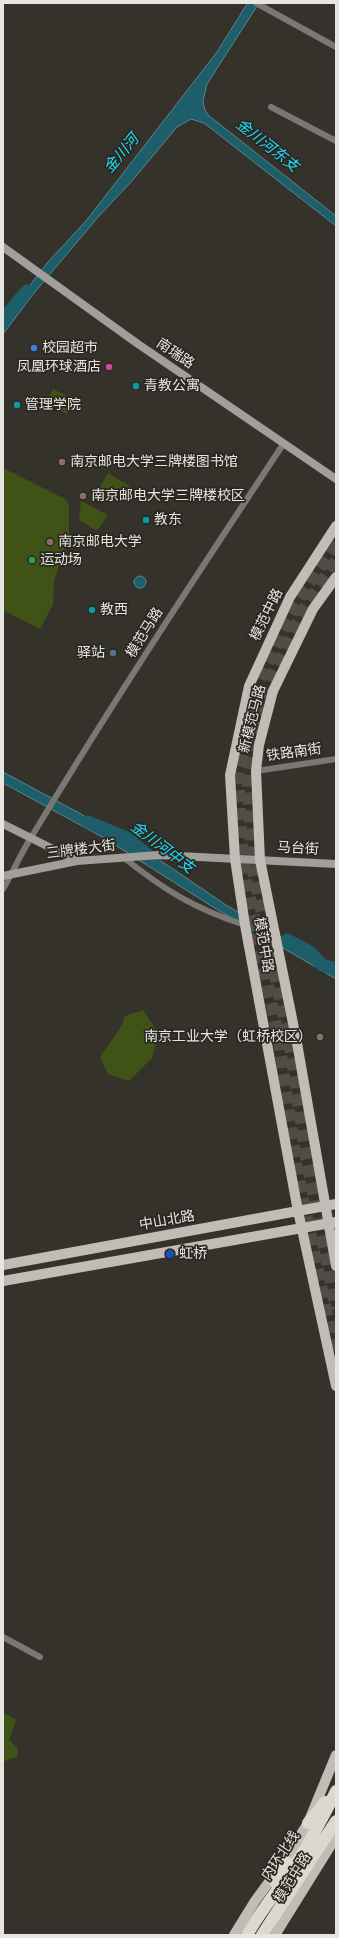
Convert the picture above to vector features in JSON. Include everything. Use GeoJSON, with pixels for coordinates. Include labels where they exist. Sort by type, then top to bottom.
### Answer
{"type":"FeatureCollection","features":[{"type":"Feature","properties":{"kind":"highway"},"geometry":{"type":"LineString","coordinates":[[308,1823],[336,1790]]}},
{"type":"Feature","properties":{"kind":"highway","name":"内环北线"},"geometry":{"type":"LineString","coordinates":[[247,1935],[260,1913],[295,1864],[320,1823],[336,1790]]}},
{"type":"Feature","properties":{"kind":"highway","name":"内环北线"},"geometry":{"type":"LineString","coordinates":[[262,1935],[336,1821]]}},
{"type":"Feature","properties":{"kind":"highway"},"geometry":{"type":"LineString","coordinates":[[333,1842],[336,1828]]}},
{"type":"Feature","properties":{"kind":"highway"},"geometry":{"type":"LineString","coordinates":[[272,1896],[285,1860]]}},
{"type":"Feature","properties":{"kind":"highway"},"geometry":{"type":"LineString","coordinates":[[282,1904],[307,1883]]}},
{"type":"Feature","properties":{"kind":"main road","name":"模范中路"},"geometry":{"type":"LineString","coordinates":[[336,526],[290,597],[249,686],[230,775],[234,859],[245,924],[298,1211],[336,1386]]}},
{"type":"Feature","properties":{"kind":"main road","name":"新模范马路"},"geometry":{"type":"LineString","coordinates":[[260,860],[256,771],[259,744],[273,691],[313,609],[336,577]]}},
{"type":"Feature","properties":{"kind":"main road","name":"模范中路"},"geometry":{"type":"LineString","coordinates":[[260,860],[296,1035],[324,1206],[332,1222],[336,1266]]}},
{"type":"Feature","properties":{"kind":"main road","name":"中山北路"},"geometry":{"type":"LineString","coordinates":[[3,1264],[336,1204]]}},
{"type":"Feature","properties":{"kind":"main road"},"geometry":{"type":"LineString","coordinates":[[3,1281],[332,1222]]}},
{"type":"Feature","properties":{"kind":"main road","name":"模范中路"},"geometry":{"type":"LineString","coordinates":[[234,1935],[285,1860],[308,1823],[336,1755]]}},
{"type":"Feature","properties":{"kind":"main road","name":"模范中路"},"geometry":{"type":"LineString","coordinates":[[275,1935],[333,1842]]}},
{"type":"Feature","properties":{"kind":"street"},"geometry":{"type":"LineString","coordinates":[[256,3],[336,47]]}},
{"type":"Feature","properties":{"kind":"street"},"geometry":{"type":"LineString","coordinates":[[271,106],[336,141]]}},
{"type":"Feature","properties":{"kind":"street","name":"南瑞路"},"geometry":{"type":"LineString","coordinates":[[3,247],[28,263],[138,344],[336,479]]}},
{"type":"Feature","properties":{"kind":"street","name":"模范马路"},"geometry":{"type":"LineString","coordinates":[[3,889],[31,837],[57,794],[178,604],[284,443]]}},
{"type":"Feature","properties":{"kind":"street","name":"铁路南街"},"geometry":{"type":"LineString","coordinates":[[256,771],[336,759]]}},
{"type":"Feature","properties":{"kind":"street"},"geometry":{"type":"LineString","coordinates":[[3,824],[77,861]]}},
{"type":"Feature","properties":{"kind":"street","name":"三牌楼大街"},"geometry":{"type":"LineString","coordinates":[[3,876],[77,861],[159,855],[260,860]]}},
{"type":"Feature","properties":{"kind":"street"},"geometry":{"type":"LineString","coordinates":[[123,858],[158,885],[181,899],[223,918],[245,924]]}},
{"type":"Feature","properties":{"kind":"street","name":"马台街"},"geometry":{"type":"LineString","coordinates":[[260,860],[336,864]]}},
{"type":"Feature","properties":{"kind":"street"},"geometry":{"type":"LineString","coordinates":[[3,1638],[40,1657]]}},
{"type":"Feature","properties":{"kind":"green space"},"geometry":{"type":"Polygon","coordinates":[[[53,389],[75,400],[67,414],[59,410],[62,406],[48,399],[53,389]]]}},
{"type":"Feature","properties":{"kind":"green space","name":"运动场"},"geometry":{"type":"Polygon","coordinates":[[[3,468],[67,500],[69,508],[69,539],[54,580],[53,605],[40,629],[3,610],[3,468]]]}},
{"type":"Feature","properties":{"kind":"green space"},"geometry":{"type":"Polygon","coordinates":[[[108,473],[138,491],[103,503],[94,498],[108,473]]]}},
{"type":"Feature","properties":{"kind":"green space"},"geometry":{"type":"Polygon","coordinates":[[[81,501],[108,515],[97,531],[79,520],[81,501]]]}},
{"type":"Feature","properties":{"kind":"green space"},"geometry":{"type":"Polygon","coordinates":[[[143,1010],[159,1034],[152,1058],[129,1081],[108,1074],[100,1057],[122,1025],[125,1016],[143,1010]]]}},
{"type":"Feature","properties":{"kind":"green space"},"geometry":{"type":"Polygon","coordinates":[[[3,1712],[16,1720],[9,1740],[17,1747],[18,1756],[3,1762],[3,1712]]]}},
{"type":"Feature","properties":{"kind":"water"},"geometry":{"type":"Polygon","coordinates":[[[248,3],[259,3],[207,84],[203,101],[205,110],[208,115],[336,216],[336,226],[204,123],[191,119],[177,127],[131,182],[99,216],[34,293],[3,334],[3,320],[48,262],[86,221],[217,52],[248,3]]]}},
{"type":"Feature","properties":{"kind":"water"},"geometry":{"type":"Polygon","coordinates":[[[138,576],[142,576],[146,582],[142,588],[138,588],[134,584],[134,580],[138,576]]]}},
{"type":"Feature","properties":{"kind":"water"},"geometry":{"type":"Polygon","coordinates":[[[3,772],[81,814],[167,865],[226,905],[305,951],[336,966],[336,979],[213,907],[104,838],[3,783],[3,772]]]}},
{"type":"Feature","properties":{"kind":"waterway","name":"金川河"},"geometry":{"type":"LineString","coordinates":[[3,319],[27,291]]}},
{"type":"Feature","properties":{"kind":"waterway","name":"金川河中支"},"geometry":{"type":"LineString","coordinates":[[88,822],[127,838],[154,860]]}},
{"type":"Feature","properties":{"kind":"waterway","name":"金川河中支"},"geometry":{"type":"LineString","coordinates":[[287,940],[310,952],[322,965],[336,969]]}},
{"type":"Feature","properties":{"kind":"tunnel"},"geometry":{"type":"LineString","coordinates":[[336,543],[299,599],[257,685],[238,773],[243,865],[279,1040],[297,1170],[336,1357]]}},
{"type":"Feature","properties":{"kind":"tunnel"},"geometry":{"type":"LineString","coordinates":[[336,561],[305,607],[266,689],[247,770],[252,866],[290,1047],[306,1156],[336,1309]]}},
{"type":"Feature","properties":{"kind":"place","name":"校园超市"},"geometry":{"type":"Point","coordinates":[34,348]}},
{"type":"Feature","properties":{"kind":"place","name":"凤凰环球酒店"},"geometry":{"type":"Point","coordinates":[109,367]}},
{"type":"Feature","properties":{"kind":"place","name":"青教公寓"},"geometry":{"type":"Point","coordinates":[136,386]}},
{"type":"Feature","properties":{"kind":"place","name":"管理学院"},"geometry":{"type":"Point","coordinates":[17,405]}},
{"type":"Feature","properties":{"kind":"place","name":"南京邮电大学三牌楼图书馆"},"geometry":{"type":"Point","coordinates":[62,462]}},
{"type":"Feature","properties":{"kind":"place","name":"南京邮电大学三牌楼校区"},"geometry":{"type":"Point","coordinates":[83,496]}},
{"type":"Feature","properties":{"kind":"place","name":"教东"},"geometry":{"type":"Point","coordinates":[146,520]}},
{"type":"Feature","properties":{"kind":"place","name":"南京邮电大学"},"geometry":{"type":"Point","coordinates":[50,542]}},
{"type":"Feature","properties":{"kind":"place","name":"运动场"},"geometry":{"type":"Point","coordinates":[32,560]}},
{"type":"Feature","properties":{"kind":"place","name":"教西"},"geometry":{"type":"Point","coordinates":[92,610]}},
{"type":"Feature","properties":{"kind":"place","name":"驿站"},"geometry":{"type":"Point","coordinates":[113,653]}},
{"type":"Feature","properties":{"kind":"place","name":"南京工业大学（虹桥校区）"},"geometry":{"type":"Point","coordinates":[320,1037]}},
{"type":"Feature","properties":{"kind":"place","name":"虹桥"},"geometry":{"type":"Point","coordinates":[170,1254]}},
{"type":"Feature","properties":{"kind":"water label","name":"金川河东支"},"geometry":{"type":"Point","coordinates":[267,146]}}]}
